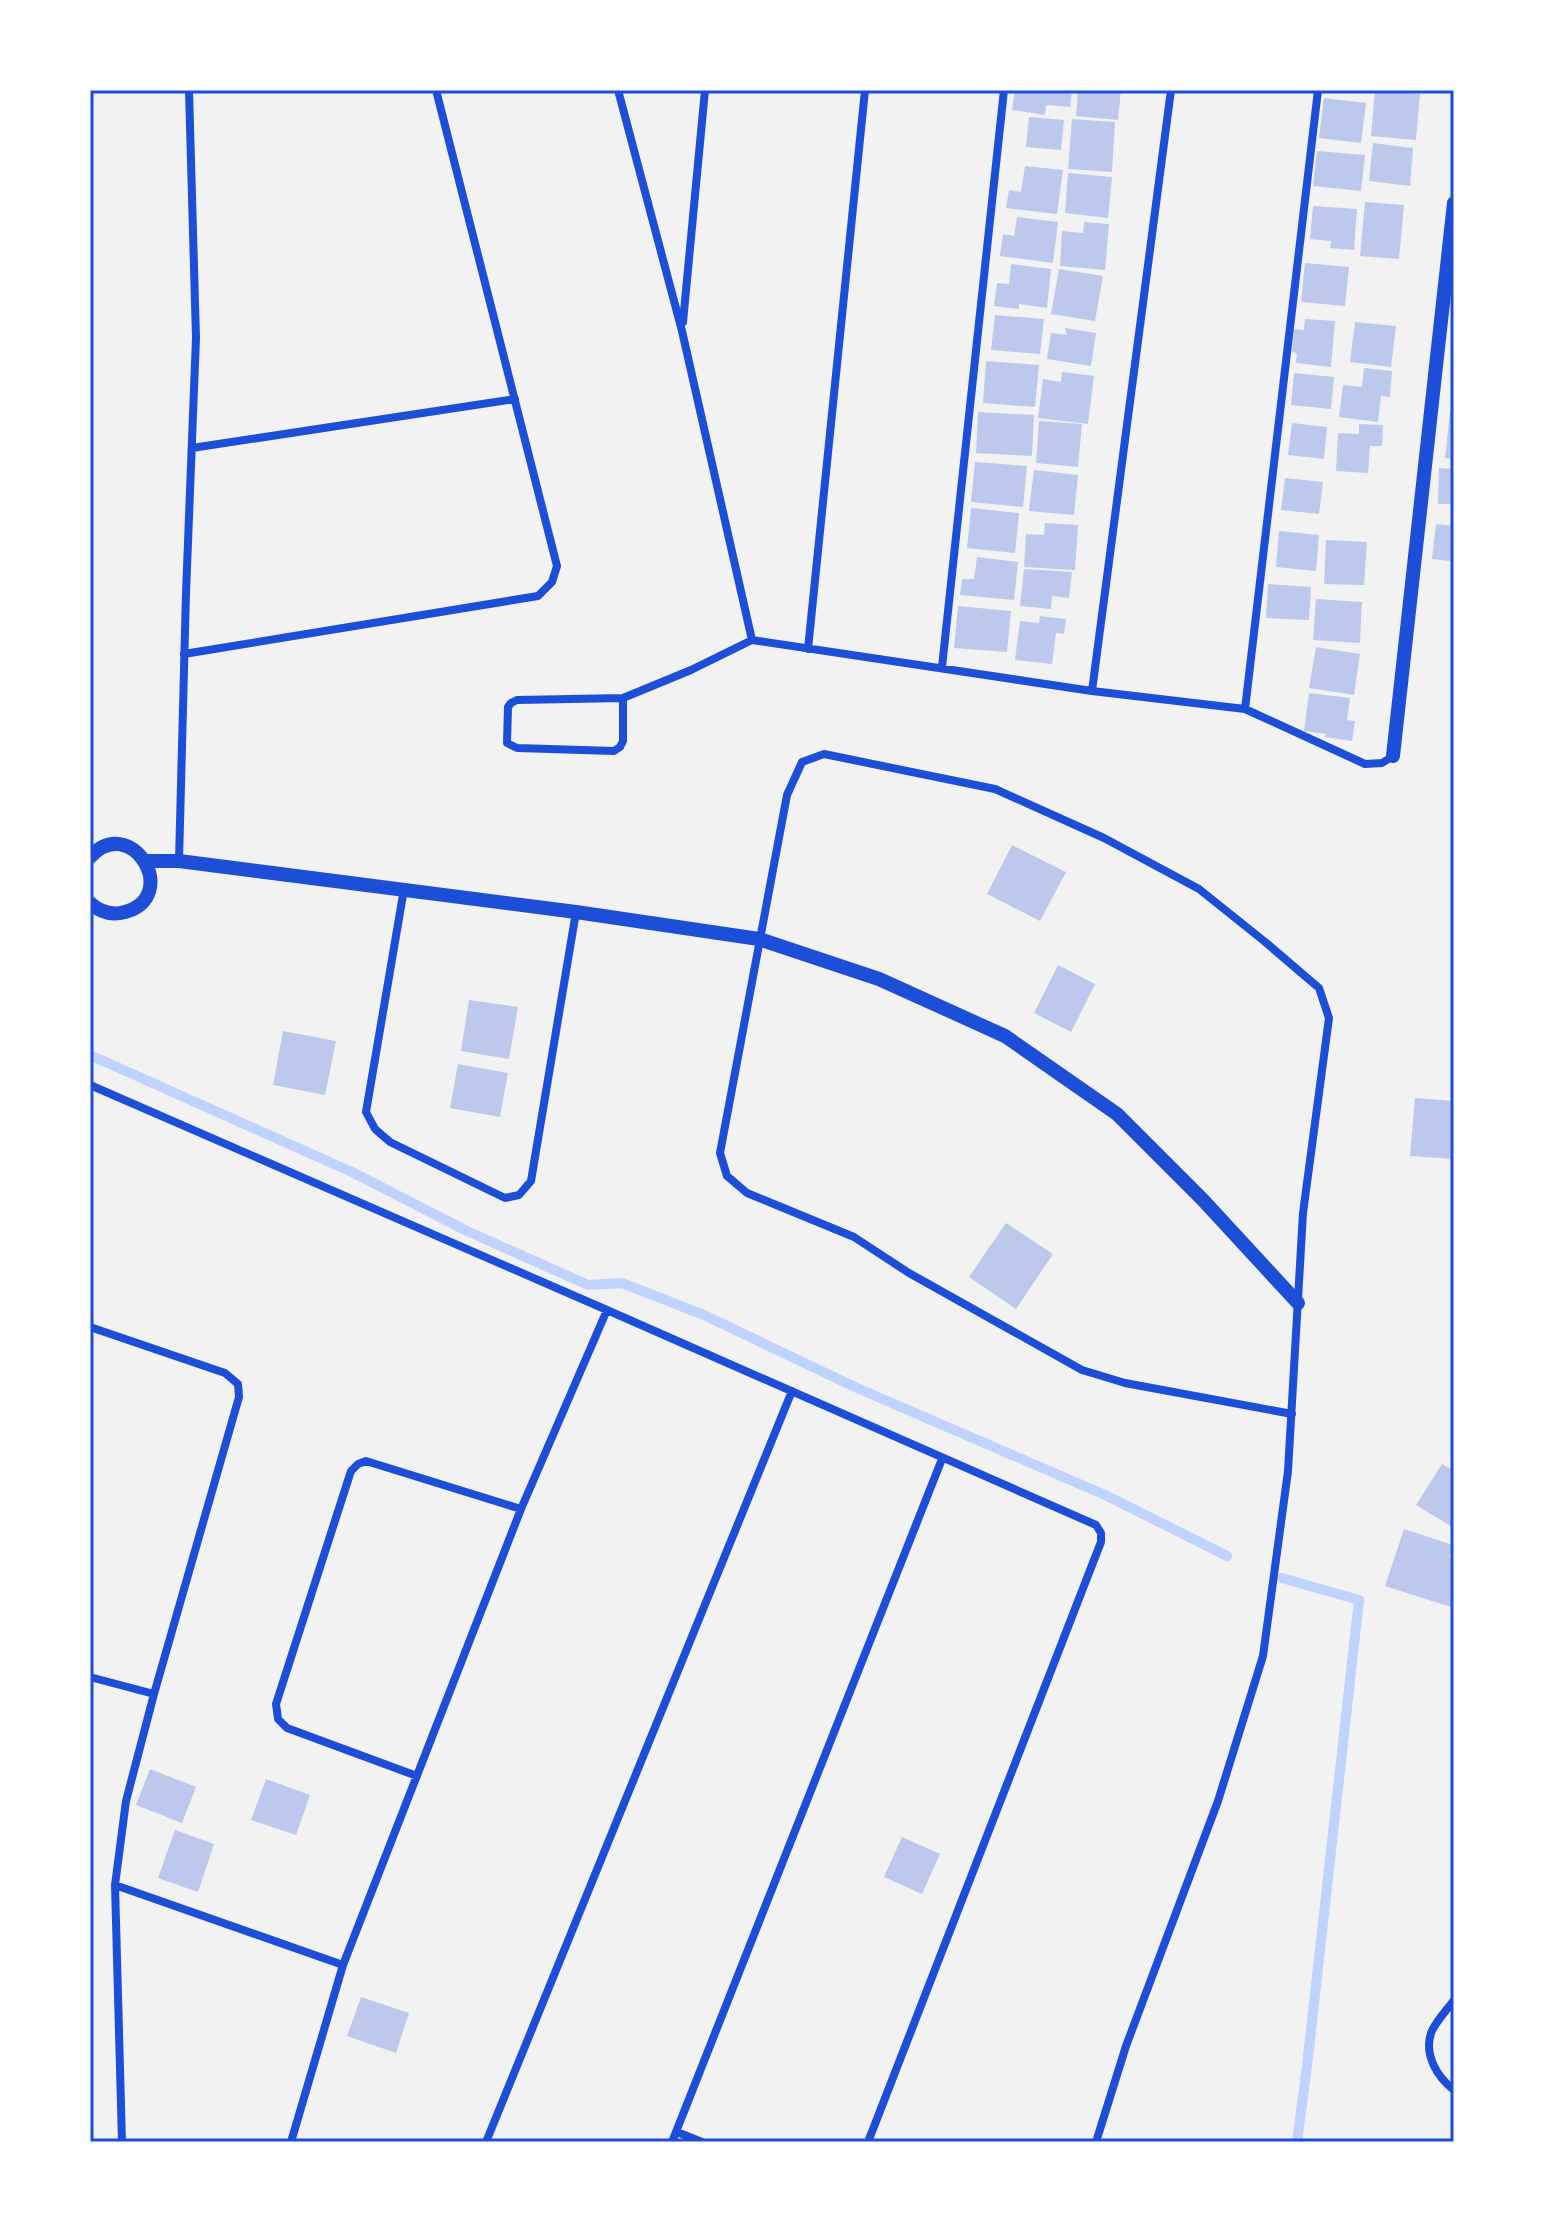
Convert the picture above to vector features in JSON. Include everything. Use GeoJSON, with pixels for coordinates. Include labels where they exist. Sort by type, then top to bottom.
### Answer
{"type":"FeatureCollection","features":[{"type":"Feature","properties":{"kind":"street"},"geometry":{"type":"LineString","coordinates":[[179,861],[196,338],[189,90]]}},
{"type":"Feature","properties":{"kind":"street"},"geometry":{"type":"LineString","coordinates":[[184,654],[538,596],[552,582],[557,566],[436,90]]}},
{"type":"Feature","properties":{"kind":"street"},"geometry":{"type":"LineString","coordinates":[[618,90],[682,331],[752,640]]}},
{"type":"Feature","properties":{"kind":"street"},"geometry":{"type":"LineString","coordinates":[[682,331],[705,90]]}},
{"type":"Feature","properties":{"kind":"street"},"geometry":{"type":"LineString","coordinates":[[808,649],[865,90]]}},
{"type":"Feature","properties":{"kind":"street"},"geometry":{"type":"LineString","coordinates":[[942,667],[1004,90]]}},
{"type":"Feature","properties":{"kind":"street"},"geometry":{"type":"LineString","coordinates":[[1092,691],[1171,90]]}},
{"type":"Feature","properties":{"kind":"street"},"geometry":{"type":"LineString","coordinates":[[1245,709],[1318,90]]}},
{"type":"Feature","properties":{"kind":"street"},"geometry":{"type":"LineString","coordinates":[[623,698],[623,741],[614,751],[517,748],[507,743],[508,707],[517,700],[623,698],[752,640],[1092,691],[1245,709],[1365,764],[1382,763],[1393,756],[1454,203]]}},
{"type":"Feature","properties":{"kind":"street"},"geometry":{"type":"LineString","coordinates":[[192,448],[515,399]]}},
{"type":"Feature","properties":{"kind":"street"},"geometry":{"type":"LineString","coordinates":[[1096,2142],[1126,2046],[1218,1801],[1263,1656],[1288,1471],[1292,1414],[1303,1213],[1329,1018],[1319,988],[1199,889],[1104,838],[995,789],[824,754],[802,762],[787,795],[720,1153],[727,1176],[747,1193],[854,1237],[909,1273],[1082,1370],[1125,1383],[1292,1414]]}},
{"type":"Feature","properties":{"kind":"street"},"geometry":{"type":"LineString","coordinates":[[90,857],[106,846],[122,845],[135,850],[146,861],[150,875],[150,889],[143,901],[132,910],[118,914],[105,913],[91,906]]}},
{"type":"Feature","properties":{"kind":"street"},"geometry":{"type":"LineString","coordinates":[[146,861],[179,861],[404,889],[759,939],[879,979],[1005,1036],[1117,1114],[1203,1200],[1298,1303]]}},
{"type":"Feature","properties":{"kind":"street"},"geometry":{"type":"LineString","coordinates":[[404,889],[366,1112],[375,1129],[390,1142],[505,1198],[519,1195],[531,1181],[576,912]]}},
{"type":"Feature","properties":{"kind":"street"},"geometry":{"type":"LineString","coordinates":[[90,1085],[1096,1525],[1101,1533],[1101,1542],[868,2142]]}},
{"type":"Feature","properties":{"kind":"street"},"geometry":{"type":"LineString","coordinates":[[291,2142],[343,1965],[521,1509],[607,1310]]}},
{"type":"Feature","properties":{"kind":"street"},"geometry":{"type":"LineString","coordinates":[[90,1327],[225,1373],[238,1384],[239,1397],[126,1801],[115,1885],[122,2142]]}},
{"type":"Feature","properties":{"kind":"street"},"geometry":{"type":"LineString","coordinates":[[486,2142],[792,1391]]}},
{"type":"Feature","properties":{"kind":"street"},"geometry":{"type":"LineString","coordinates":[[672,2142],[942,1459]]}},
{"type":"Feature","properties":{"kind":"street"},"geometry":{"type":"LineString","coordinates":[[417,1776],[287,1728],[278,1719],[276,1704],[351,1471],[366,1461],[521,1509]]}},
{"type":"Feature","properties":{"kind":"street"},"geometry":{"type":"LineString","coordinates":[[90,1677],[154,1694]]}},
{"type":"Feature","properties":{"kind":"street"},"geometry":{"type":"LineString","coordinates":[[115,1885],[343,1965]]}},
{"type":"Feature","properties":{"kind":"street"},"geometry":{"type":"LineString","coordinates":[[1454,2000],[1431,2032],[1430,2057],[1443,2081],[1454,2090]]}},
{"type":"Feature","properties":{"kind":"street"},"geometry":{"type":"LineString","coordinates":[[677,2132],[702,2142]]}},
{"type":"Feature","properties":{"kind":"building"},"geometry":{"type":"Polygon","coordinates":[[[1015,90],[1072,90],[1070,107],[1046,105],[1045,115],[1012,110],[1015,90]]]}},
{"type":"Feature","properties":{"kind":"building"},"geometry":{"type":"Polygon","coordinates":[[[1078,90],[1121,90],[1118,120],[1076,116],[1078,90]]]}},
{"type":"Feature","properties":{"kind":"building"},"geometry":{"type":"Polygon","coordinates":[[[1375,90],[1420,94],[1416,140],[1371,136],[1375,90]]]}},
{"type":"Feature","properties":{"kind":"building"},"geometry":{"type":"Polygon","coordinates":[[[1324,98],[1366,103],[1361,143],[1319,138],[1324,98]]]}},
{"type":"Feature","properties":{"kind":"building"},"geometry":{"type":"Polygon","coordinates":[[[1029,117],[1064,120],[1061,150],[1026,147],[1029,117]]]}},
{"type":"Feature","properties":{"kind":"building"},"geometry":{"type":"Polygon","coordinates":[[[1072,119],[1115,122],[1112,172],[1068,169],[1072,119]]]}},
{"type":"Feature","properties":{"kind":"building"},"geometry":{"type":"Polygon","coordinates":[[[1373,143],[1413,148],[1410,186],[1369,181],[1373,143]]]}},
{"type":"Feature","properties":{"kind":"building"},"geometry":{"type":"Polygon","coordinates":[[[1317,151],[1365,155],[1361,191],[1313,186],[1317,151]]]}},
{"type":"Feature","properties":{"kind":"building"},"geometry":{"type":"Polygon","coordinates":[[[1025,166],[1063,170],[1057,214],[1006,208],[1009,190],[1021,192],[1025,166]]]}},
{"type":"Feature","properties":{"kind":"building"},"geometry":{"type":"Polygon","coordinates":[[[1068,173],[1112,177],[1108,218],[1065,213],[1068,173]]]}},
{"type":"Feature","properties":{"kind":"building"},"geometry":{"type":"Polygon","coordinates":[[[1365,202],[1404,205],[1399,259],[1360,256],[1365,202]]]}},
{"type":"Feature","properties":{"kind":"building"},"geometry":{"type":"Polygon","coordinates":[[[1313,206],[1357,209],[1354,250],[1330,248],[1331,241],[1310,239],[1313,206]]]}},
{"type":"Feature","properties":{"kind":"building"},"geometry":{"type":"Polygon","coordinates":[[[1017,217],[1058,222],[1053,263],[1000,256],[1003,234],[1014,236],[1017,217]]]}},
{"type":"Feature","properties":{"kind":"building"},"geometry":{"type":"Polygon","coordinates":[[[1084,222],[1109,224],[1105,270],[1060,266],[1062,231],[1083,233],[1084,222]]]}},
{"type":"Feature","properties":{"kind":"building"},"geometry":{"type":"Polygon","coordinates":[[[1305,263],[1349,267],[1345,306],[1301,302],[1305,263]]]}},
{"type":"Feature","properties":{"kind":"building"},"geometry":{"type":"Polygon","coordinates":[[[1011,264],[1051,269],[1047,308],[1019,304],[1019,309],[994,306],[997,283],[1009,284],[1011,264]]]}},
{"type":"Feature","properties":{"kind":"building"},"geometry":{"type":"Polygon","coordinates":[[[1059,269],[1103,276],[1095,321],[1051,314],[1059,269]]]}},
{"type":"Feature","properties":{"kind":"building"},"geometry":{"type":"Polygon","coordinates":[[[995,315],[1044,319],[1040,354],[991,350],[995,315]]]}},
{"type":"Feature","properties":{"kind":"building"},"geometry":{"type":"Polygon","coordinates":[[[1305,319],[1335,321],[1331,367],[1296,363],[1297,354],[1292,351],[1294,329],[1304,330],[1305,319]]]}},
{"type":"Feature","properties":{"kind":"building"},"geometry":{"type":"Polygon","coordinates":[[[1355,322],[1396,326],[1391,367],[1350,362],[1355,322]]]}},
{"type":"Feature","properties":{"kind":"building"},"geometry":{"type":"Polygon","coordinates":[[[1065,328],[1096,333],[1091,366],[1047,359],[1051,333],[1067,335],[1065,328]]]}},
{"type":"Feature","properties":{"kind":"building"},"geometry":{"type":"Polygon","coordinates":[[[986,361],[1039,365],[1035,407],[983,403],[986,361]]]}},
{"type":"Feature","properties":{"kind":"building"},"geometry":{"type":"Polygon","coordinates":[[[1364,368],[1392,371],[1390,397],[1381,396],[1378,422],[1339,417],[1343,385],[1362,387],[1364,368]]]}},
{"type":"Feature","properties":{"kind":"building"},"geometry":{"type":"Polygon","coordinates":[[[1062,372],[1094,376],[1088,424],[1038,418],[1043,379],[1061,382],[1062,372]]]}},
{"type":"Feature","properties":{"kind":"building"},"geometry":{"type":"Polygon","coordinates":[[[1294,373],[1334,377],[1331,409],[1291,405],[1294,373]]]}},
{"type":"Feature","properties":{"kind":"building"},"geometry":{"type":"Polygon","coordinates":[[[978,412],[1034,415],[1032,456],[976,453],[978,412]]]}},
{"type":"Feature","properties":{"kind":"building"},"geometry":{"type":"Polygon","coordinates":[[[1450,412],[1454,412],[1454,459],[1445,458],[1450,412]]]}},
{"type":"Feature","properties":{"kind":"building"},"geometry":{"type":"Polygon","coordinates":[[[1039,421],[1082,424],[1078,467],[1036,463],[1039,421]]]}},
{"type":"Feature","properties":{"kind":"building"},"geometry":{"type":"Polygon","coordinates":[[[1292,423],[1327,427],[1324,459],[1288,455],[1292,423]]]}},
{"type":"Feature","properties":{"kind":"building"},"geometry":{"type":"Polygon","coordinates":[[[1359,424],[1383,425],[1382,446],[1370,446],[1368,473],[1336,471],[1338,433],[1359,434],[1359,424]]]}},
{"type":"Feature","properties":{"kind":"building"},"geometry":{"type":"Polygon","coordinates":[[[975,462],[1027,466],[1023,507],[971,502],[975,462]]]}},
{"type":"Feature","properties":{"kind":"building"},"geometry":{"type":"Polygon","coordinates":[[[1439,468],[1454,469],[1454,504],[1438,504],[1439,468]]]}},
{"type":"Feature","properties":{"kind":"building"},"geometry":{"type":"Polygon","coordinates":[[[1034,470],[1078,475],[1074,515],[1029,511],[1034,470]]]}},
{"type":"Feature","properties":{"kind":"building"},"geometry":{"type":"Polygon","coordinates":[[[1285,478],[1323,482],[1319,514],[1281,510],[1285,478]]]}},
{"type":"Feature","properties":{"kind":"building"},"geometry":{"type":"Polygon","coordinates":[[[971,508],[1019,513],[1015,553],[967,548],[971,508]]]}},
{"type":"Feature","properties":{"kind":"building"},"geometry":{"type":"Polygon","coordinates":[[[1045,523],[1078,525],[1075,570],[1024,567],[1026,534],[1044,535],[1045,523]]]}},
{"type":"Feature","properties":{"kind":"building"},"geometry":{"type":"Polygon","coordinates":[[[1436,524],[1454,526],[1454,571],[1450,561],[1432,559],[1436,524]]]}},
{"type":"Feature","properties":{"kind":"building"},"geometry":{"type":"Polygon","coordinates":[[[1279,531],[1319,535],[1316,571],[1276,567],[1279,531]]]}},
{"type":"Feature","properties":{"kind":"building"},"geometry":{"type":"Polygon","coordinates":[[[1326,540],[1367,542],[1364,585],[1324,584],[1326,540]]]}},
{"type":"Feature","properties":{"kind":"building"},"geometry":{"type":"Polygon","coordinates":[[[977,557],[1018,562],[1014,600],[960,595],[962,579],[974,579],[977,557]]]}},
{"type":"Feature","properties":{"kind":"building"},"geometry":{"type":"Polygon","coordinates":[[[1024,569],[1072,572],[1069,598],[1052,596],[1051,609],[1020,606],[1024,569]]]}},
{"type":"Feature","properties":{"kind":"building"},"geometry":{"type":"Polygon","coordinates":[[[1268,584],[1311,587],[1309,620],[1266,618],[1268,584]]]}},
{"type":"Feature","properties":{"kind":"building"},"geometry":{"type":"Polygon","coordinates":[[[1316,599],[1362,602],[1360,643],[1313,640],[1316,599]]]}},
{"type":"Feature","properties":{"kind":"building"},"geometry":{"type":"Polygon","coordinates":[[[958,606],[1011,611],[1007,652],[954,648],[958,606]]]}},
{"type":"Feature","properties":{"kind":"building"},"geometry":{"type":"Polygon","coordinates":[[[1040,616],[1066,619],[1064,634],[1056,633],[1052,664],[1015,660],[1020,621],[1039,623],[1040,616]]]}},
{"type":"Feature","properties":{"kind":"building"},"geometry":{"type":"Polygon","coordinates":[[[1316,647],[1360,654],[1354,695],[1309,688],[1316,647]]]}},
{"type":"Feature","properties":{"kind":"building"},"geometry":{"type":"Polygon","coordinates":[[[1309,693],[1350,698],[1347,720],[1355,721],[1352,741],[1304,731],[1309,693]]]}},
{"type":"Feature","properties":{"kind":"building"},"geometry":{"type":"Polygon","coordinates":[[[1012,845],[1066,872],[1040,921],[987,894],[1012,845]]]}},
{"type":"Feature","properties":{"kind":"building"},"geometry":{"type":"Polygon","coordinates":[[[1058,965],[1095,984],[1071,1032],[1034,1013],[1058,965]]]}},
{"type":"Feature","properties":{"kind":"building"},"geometry":{"type":"Polygon","coordinates":[[[469,1000],[518,1007],[509,1059],[461,1051],[469,1000]]]}},
{"type":"Feature","properties":{"kind":"building"},"geometry":{"type":"Polygon","coordinates":[[[283,1031],[336,1041],[325,1095],[273,1085],[283,1031]]]}},
{"type":"Feature","properties":{"kind":"building"},"geometry":{"type":"Polygon","coordinates":[[[458,1064],[508,1073],[500,1117],[450,1108],[458,1064]]]}},
{"type":"Feature","properties":{"kind":"building"},"geometry":{"type":"Polygon","coordinates":[[[1415,1098],[1454,1101],[1454,1159],[1410,1156],[1415,1098]]]}},
{"type":"Feature","properties":{"kind":"building"},"geometry":{"type":"Polygon","coordinates":[[[1006,1223],[1053,1254],[1016,1309],[969,1277],[1006,1223]]]}},
{"type":"Feature","properties":{"kind":"building"},"geometry":{"type":"Polygon","coordinates":[[[1442,1464],[1454,1471],[1454,1528],[1416,1505],[1442,1464]]]}},
{"type":"Feature","properties":{"kind":"building"},"geometry":{"type":"Polygon","coordinates":[[[1404,1529],[1453,1545],[1449,1557],[1454,1558],[1454,1608],[1385,1586],[1404,1529]]]}},
{"type":"Feature","properties":{"kind":"building"},"geometry":{"type":"Polygon","coordinates":[[[150,1769],[196,1787],[182,1823],[136,1805],[150,1769]]]}},
{"type":"Feature","properties":{"kind":"building"},"geometry":{"type":"Polygon","coordinates":[[[266,1779],[310,1795],[296,1835],[251,1820],[266,1779]]]}},
{"type":"Feature","properties":{"kind":"building"},"geometry":{"type":"Polygon","coordinates":[[[175,1830],[214,1844],[198,1892],[158,1878],[175,1830]]]}},
{"type":"Feature","properties":{"kind":"building"},"geometry":{"type":"Polygon","coordinates":[[[902,1837],[940,1854],[922,1894],[884,1877],[902,1837]]]}},
{"type":"Feature","properties":{"kind":"building"},"geometry":{"type":"Polygon","coordinates":[[[361,1997],[409,2013],[396,2053],[347,2036],[361,1997]]]}},
{"type":"Feature","properties":{"kind":"waterway"},"geometry":{"type":"LineString","coordinates":[[90,1055],[354,1173],[467,1231],[588,1285],[622,1283],[704,1315],[857,1388],[1105,1495],[1227,1556]]}},
{"type":"Feature","properties":{"kind":"waterway"},"geometry":{"type":"LineString","coordinates":[[1282,1578],[1359,1600],[1297,2142]]}}]}
